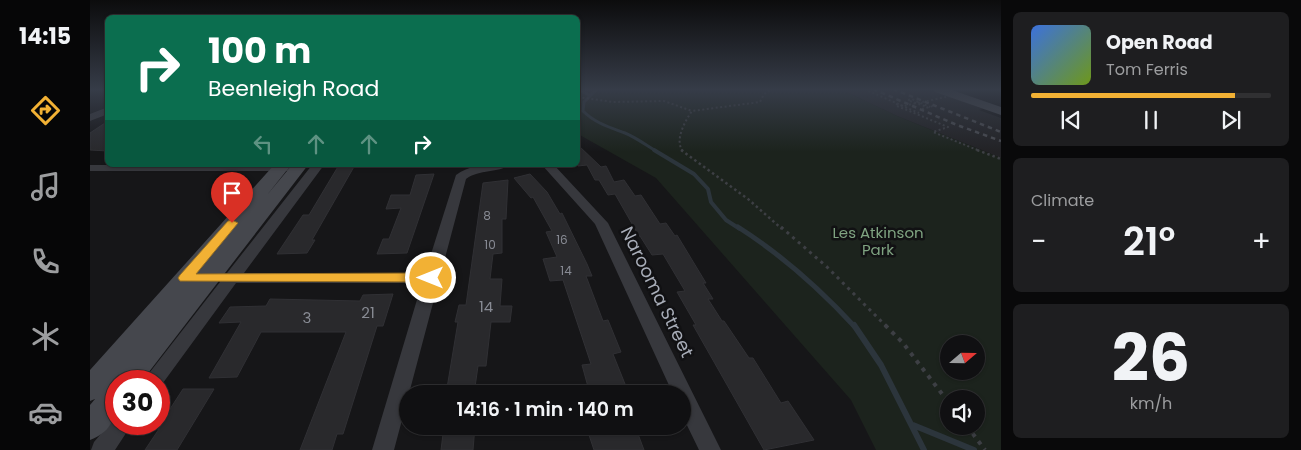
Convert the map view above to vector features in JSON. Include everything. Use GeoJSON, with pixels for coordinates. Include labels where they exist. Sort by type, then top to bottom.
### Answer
{"type":"FeatureCollection","features":[{"type":"Feature","properties":{"kind":"main road"},"geometry":{"type":"LineString","coordinates":[[90,389],[185,278],[290,167]]}},
{"type":"Feature","properties":{"kind":"main road"},"geometry":{"type":"LineString","coordinates":[[136,370],[209,278],[290,167]]}},
{"type":"Feature","properties":{"kind":"main road"},"geometry":{"type":"LineString","coordinates":[[90,427],[105,408]]}},
{"type":"Feature","properties":{"kind":"street"},"geometry":{"type":"LineString","coordinates":[[90,118],[105,111]]}},
{"type":"Feature","properties":{"kind":"street"},"geometry":{"type":"LineString","coordinates":[[90,168],[290,167]]}},
{"type":"Feature","properties":{"kind":"street"},"geometry":{"type":"LineString","coordinates":[[161,370],[316,167]]}},
{"type":"Feature","properties":{"kind":"street"},"geometry":{"type":"LineString","coordinates":[[384,450],[460,178],[466,172],[479,167]]}},
{"type":"Feature","properties":{"kind":"street","name":"Narooma Street"},"geometry":{"type":"LineString","coordinates":[[550,167],[602,223],[710,450]]}},
{"type":"Feature","properties":{"kind":"street"},"geometry":{"type":"LineString","coordinates":[[90,178],[104,168]]}},
{"type":"Feature","properties":{"kind":"street"},"geometry":{"type":"LineString","coordinates":[[185,278],[431,278]]}},
{"type":"Feature","properties":{"kind":"street"},"geometry":{"type":"LineString","coordinates":[[102,450],[113,435]]}},
{"type":"Feature","properties":{"kind":"path"},"geometry":{"type":"LineString","coordinates":[[700,110],[692,111],[687,117],[679,144],[680,149],[748,199],[827,267],[903,343],[940,391]]}},
{"type":"Feature","properties":{"kind":"path"},"geometry":{"type":"LineString","coordinates":[[907,110],[930,118]]}},
{"type":"Feature","properties":{"kind":"path"},"geometry":{"type":"LineString","coordinates":[[912,110],[948,127],[933,132],[1001,159]]}},
{"type":"Feature","properties":{"kind":"path"},"geometry":{"type":"LineString","coordinates":[[974,435],[986,450]]}},
{"type":"Feature","properties":{"kind":"shaded area"},"geometry":{"type":"Polygon","coordinates":[[[884,110],[979,110],[1001,118],[1001,158],[884,110]]]}},
{"type":"Feature","properties":{"kind":"green space","name":"Les Atkinson Park"},"geometry":{"type":"Polygon","coordinates":[[[580,110],[884,110],[1001,158],[1001,450],[876,450],[851,400],[656,178],[580,135],[580,110]]]}},
{"type":"Feature","properties":{"kind":"building"},"geometry":{"type":"Polygon","coordinates":[[[105,123],[105,151],[90,150],[90,133],[105,123]]]}},
{"type":"Feature","properties":{"kind":"building"},"geometry":{"type":"Polygon","coordinates":[[[580,147],[601,167],[606,166],[614,182],[624,180],[635,196],[641,195],[660,224],[666,223],[675,236],[677,235],[706,283],[703,283],[713,299],[708,299],[722,321],[724,321],[749,358],[753,358],[781,403],[788,401],[814,440],[764,450],[693,325],[696,325],[677,292],[685,291],[663,254],[652,255],[615,194],[608,195],[599,180],[595,180],[587,165],[580,166],[580,147]]]}},
{"type":"Feature","properties":{"kind":"building"},"geometry":{"type":"Polygon","coordinates":[[[338,167],[354,167],[312,240],[315,240],[307,253],[277,254],[303,215],[309,215],[338,167]]]}},
{"type":"Feature","properties":{"kind":"building"},"geometry":{"type":"Polygon","coordinates":[[[434,174],[407,253],[377,254],[383,239],[389,239],[401,208],[386,209],[391,195],[410,195],[416,175],[434,174]]]}},
{"type":"Feature","properties":{"kind":"building"},"geometry":{"type":"Polygon","coordinates":[[[530,174],[547,192],[560,214],[562,213],[592,276],[586,276],[603,321],[608,320],[621,352],[613,354],[625,385],[588,385],[582,365],[591,364],[563,280],[550,281],[543,259],[557,257],[546,232],[552,231],[533,197],[531,198],[514,178],[530,174]]]}},
{"type":"Feature","properties":{"kind":"building"},"geometry":{"type":"Polygon","coordinates":[[[508,180],[506,219],[502,219],[502,253],[493,254],[490,279],[502,279],[500,306],[512,306],[510,322],[491,322],[486,366],[478,366],[475,385],[448,385],[458,322],[455,322],[459,305],[466,305],[483,183],[508,180]]]}},
{"type":"Feature","properties":{"kind":"building"},"geometry":{"type":"Polygon","coordinates":[[[393,294],[383,326],[377,326],[343,434],[337,434],[332,450],[300,450],[346,332],[261,332],[237,377],[209,378],[241,322],[219,323],[230,307],[266,306],[270,299],[360,301],[363,295],[393,294]]]}},
{"type":"Feature","properties":{"kind":"building"},"geometry":{"type":"Polygon","coordinates":[[[183,389],[214,389],[177,450],[145,450],[155,435],[170,435],[170,409],[183,389]]]}},
{"type":"Feature","properties":{"kind":"building"},"geometry":{"type":"Polygon","coordinates":[[[443,435],[474,435],[473,450],[441,450],[443,435]]]}},
{"type":"Feature","properties":{"kind":"building"},"geometry":{"type":"Polygon","coordinates":[[[589,435],[638,435],[644,450],[594,450],[589,435]]]}},
{"type":"Feature","properties":{"kind":"waterway"},"geometry":{"type":"LineString","coordinates":[[583,110],[597,122],[629,135],[656,151]]}},
{"type":"Feature","properties":{"kind":"waterway"},"geometry":{"type":"LineString","coordinates":[[654,150],[694,174],[708,189],[711,202],[726,220],[740,229]]}},
{"type":"Feature","properties":{"kind":"waterway"},"geometry":{"type":"LineString","coordinates":[[738,227],[800,273],[855,327]]}},
{"type":"Feature","properties":{"kind":"waterway"},"geometry":{"type":"LineString","coordinates":[[854,325],[881,365],[924,450]]}},
{"type":"Feature","properties":{"kind":"waterway"},"geometry":{"type":"LineString","coordinates":[[913,425],[974,450]]}},
{"type":"Feature","properties":{"kind":"railway"},"geometry":{"type":"LineString","coordinates":[[922,110],[1001,141]]}},
{"type":"Feature","properties":{"kind":"railway"},"geometry":{"type":"LineString","coordinates":[[946,110],[1001,132]]}},
{"type":"Feature","properties":{"kind":"route"},"geometry":{"type":"LineString","coordinates":[[232,223],[185,278],[431,278]]}}]}
